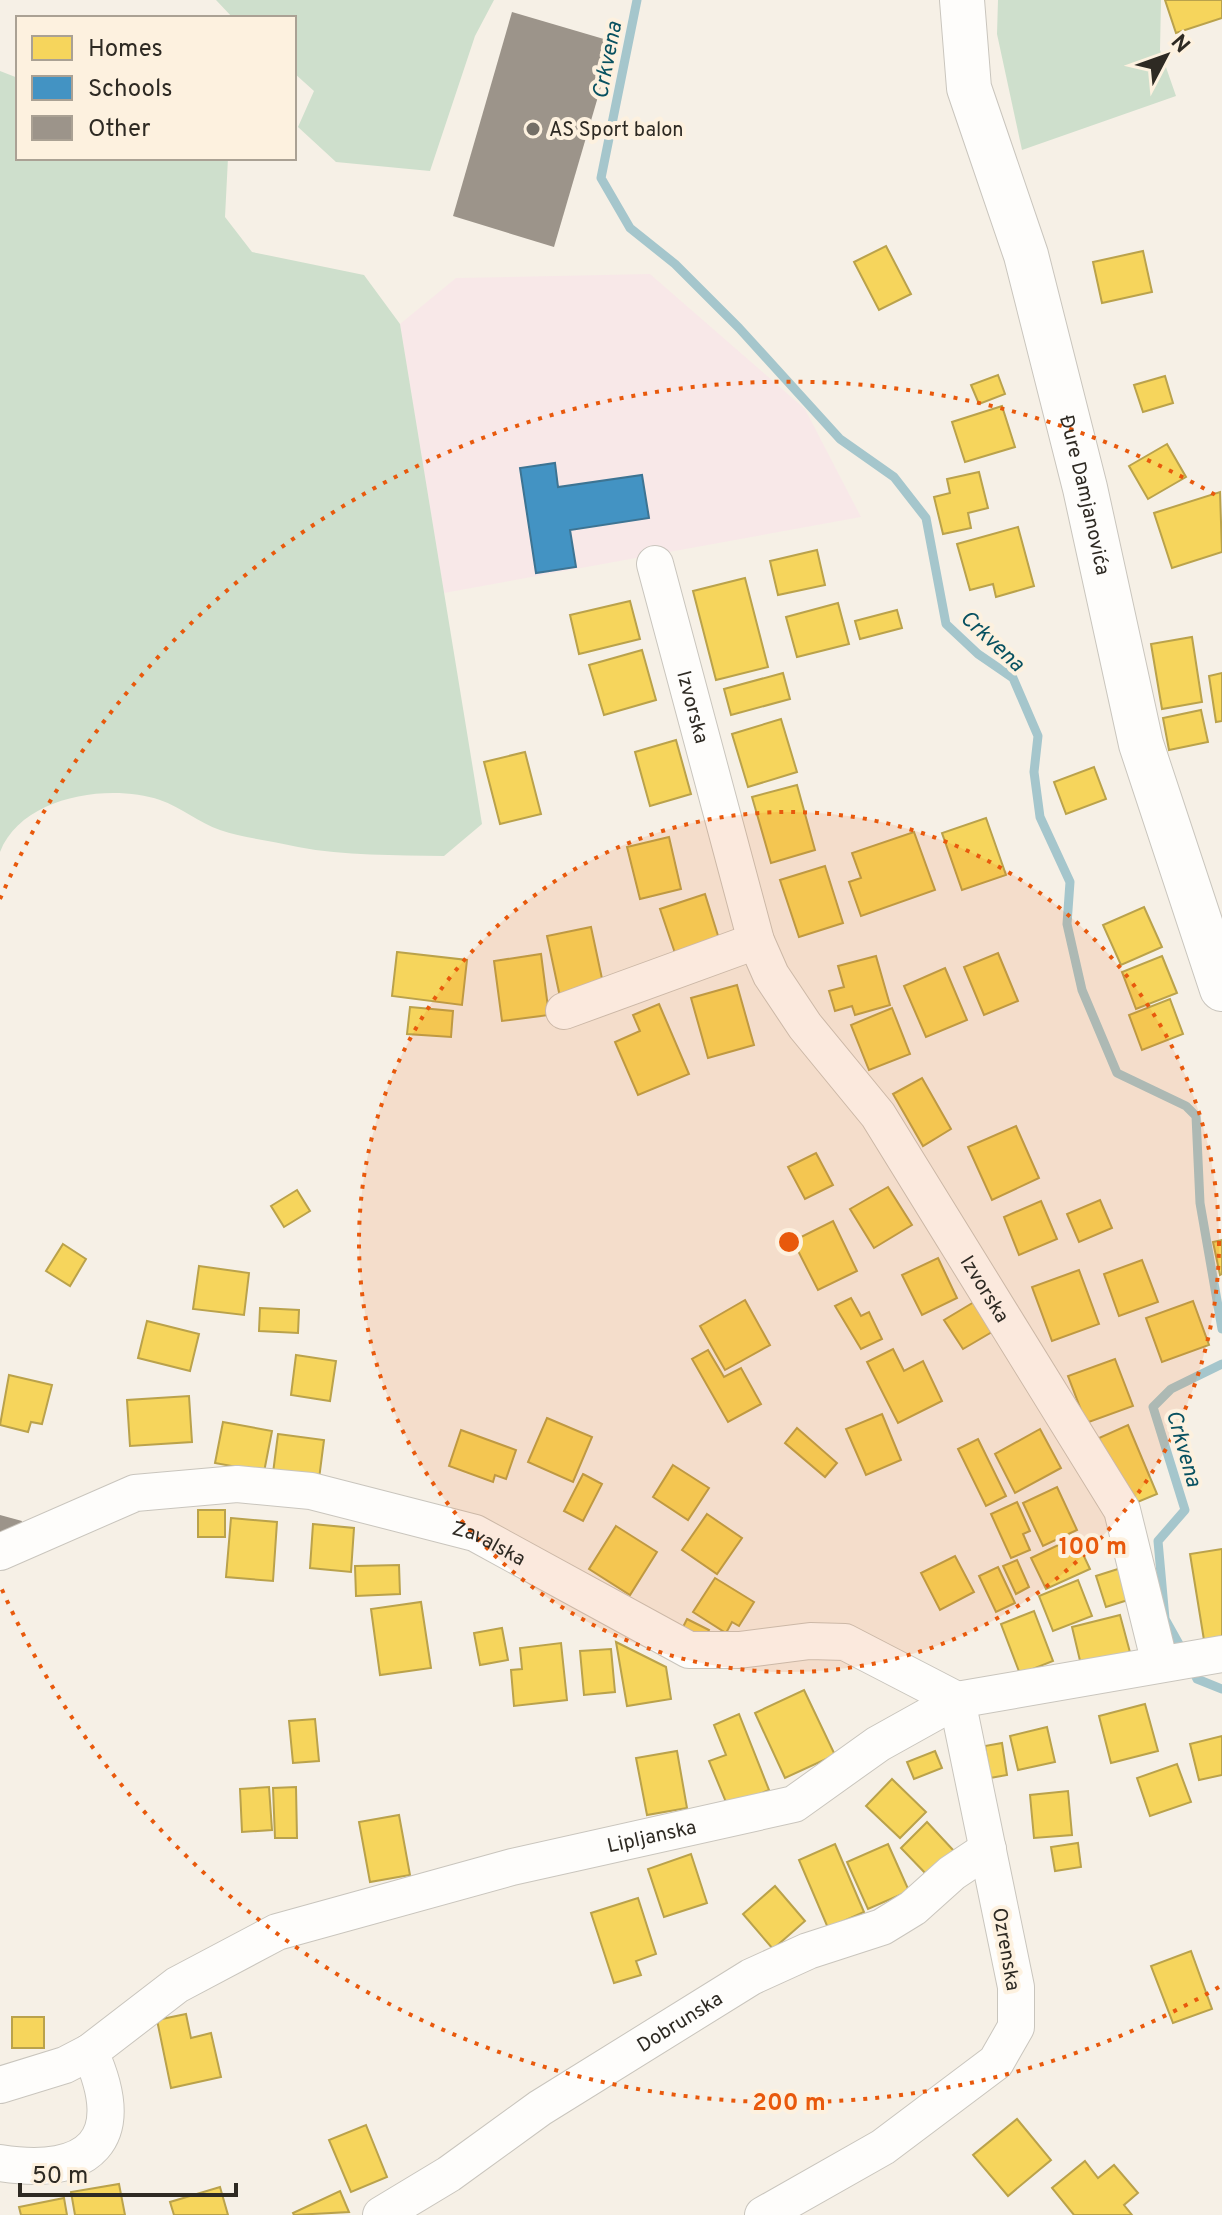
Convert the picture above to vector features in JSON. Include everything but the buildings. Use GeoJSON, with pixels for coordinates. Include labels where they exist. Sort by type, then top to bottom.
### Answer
{"type":"FeatureCollection","features":[{"type":"Feature","properties":{"kind":"main road","name":"Đure Damjanovića"},"geometry":{"type":"LineString","coordinates":[[962,0],[969,88],[1030,269],[1085,488],[1141,744],[1222,989]]}},
{"type":"Feature","properties":{"kind":"street","name":"Izvorska"},"geometry":{"type":"LineString","coordinates":[[655,564],[756,941],[771,975],[805,1026],[878,1115],[1122,1510],[1165,1664]]}},
{"type":"Feature","properties":{"kind":"street"},"geometry":{"type":"LineString","coordinates":[[564,1011],[756,941]]}},
{"type":"Feature","properties":{"kind":"street","name":"Zavalska"},"geometry":{"type":"LineString","coordinates":[[0,1552],[135,1493],[237,1484],[311,1491],[475,1533],[689,1650],[739,1650],[810,1641],[845,1642],[957,1700]]}},
{"type":"Feature","properties":{"kind":"street","name":"Lipljanska"},"geometry":{"type":"LineString","coordinates":[[0,2085],[65,2065],[90,2052],[177,1985],[277,1932],[512,1867],[794,1804],[878,1744],[957,1700],[1217,1655]]}},
{"type":"Feature","properties":{"kind":"street","name":"Ozrenska"},"geometry":{"type":"LineString","coordinates":[[763,2215],[883,2147],[996,2062],[1016,2027],[1016,1987],[957,1700]]}},
{"type":"Feature","properties":{"kind":"street","name":"Dobrunska"},"geometry":{"type":"LineString","coordinates":[[381,2215],[449,2174],[540,2108],[751,1977],[808,1951],[882,1927],[913,1908],[952,1873],[988,1849]]}},
{"type":"Feature","properties":{"kind":"street"},"geometry":{"type":"LineString","coordinates":[[0,2163],[31,2168],[58,2165],[80,2157],[99,2140],[105,2131],[104,2082],[90,2052]]}},
{"type":"Feature","properties":{"kind":"shaded area"},"geometry":{"type":"Polygon","coordinates":[[[650,274],[805,409],[861,517],[444,593],[400,324],[456,278],[650,274]]]}},
{"type":"Feature","properties":{"kind":"green space"},"geometry":{"type":"Polygon","coordinates":[[[216,0],[494,0],[475,36],[430,171],[336,162],[298,127],[314,91],[296,75],[296,16],[231,16],[216,0]]]}},
{"type":"Feature","properties":{"kind":"green space"},"geometry":{"type":"Polygon","coordinates":[[[998,0],[1161,0],[1160,50],[1176,96],[1022,150],[997,34],[998,0]]]}},
{"type":"Feature","properties":{"kind":"green space"},"geometry":{"type":"Polygon","coordinates":[[[0,71],[16,77],[16,160],[228,160],[225,217],[252,252],[364,275],[400,324],[482,824],[444,856],[352,854],[229,833],[160,800],[139,795],[93,794],[47,806],[27,818],[11,833],[0,852],[0,71]]]}},
{"type":"Feature","properties":{"kind":"waterway","name":"Crkvena"},"geometry":{"type":"LineString","coordinates":[[637,0],[601,178],[630,228],[675,264],[739,328],[840,439],[894,477],[926,518],[946,624],[978,654],[1013,678],[1038,736],[1034,772],[1040,817],[1070,882],[1067,924],[1082,990],[1117,1073],[1186,1106],[1196,1116],[1200,1203],[1222,1329]]}},
{"type":"Feature","properties":{"kind":"waterway","name":"Crkvena"},"geometry":{"type":"LineString","coordinates":[[1184,1653],[1165,1619],[1158,1541],[1185,1510],[1153,1407],[1171,1389],[1222,1364]]}},
{"type":"Feature","properties":{"kind":"waterway","name":"Crkvena"},"geometry":{"type":"LineString","coordinates":[[1191,1666],[1197,1679],[1222,1689]]}},
{"type":"Feature","properties":{"kind":"place","name":"AS Sport balon"},"geometry":{"type":"Point","coordinates":[533,129]}}]}
